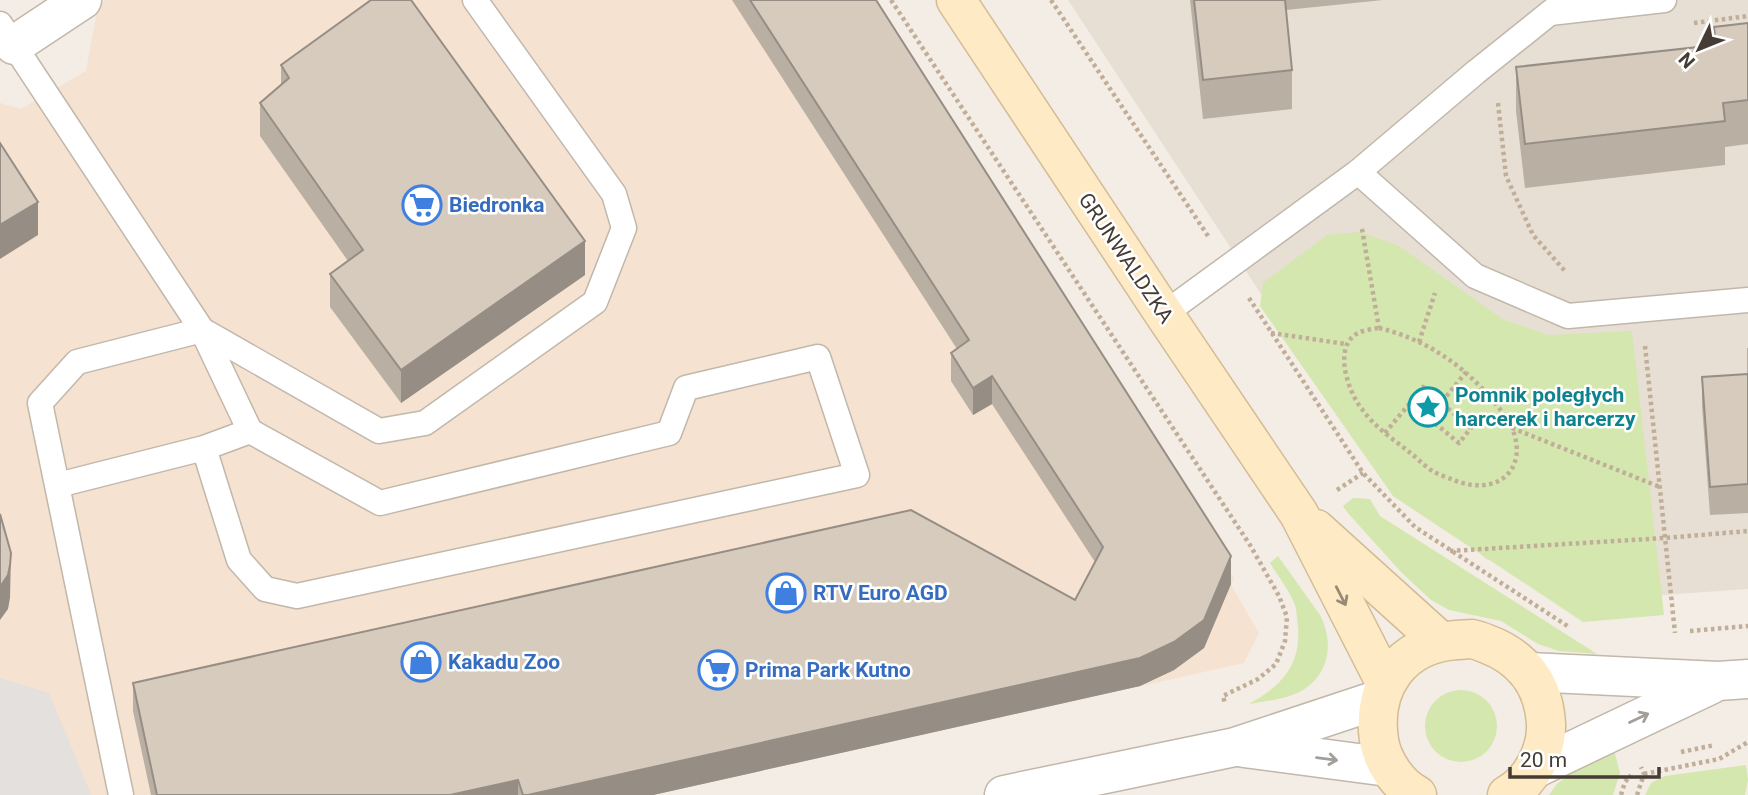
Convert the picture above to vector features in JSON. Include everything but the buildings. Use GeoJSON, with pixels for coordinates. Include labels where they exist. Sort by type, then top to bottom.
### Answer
{"type":"FeatureCollection","features":[{"type":"Feature","properties":{"kind":"street"},"geometry":{"type":"LineString","coordinates":[[4,41],[82,0]]}},
{"type":"Feature","properties":{"kind":"street","name":"GRUNWALDZKA"},"geometry":{"type":"LineString","coordinates":[[956,0],[1299,514],[1383,691]]}},
{"type":"Feature","properties":{"kind":"street","name":"GRUNWALDZKA"},"geometry":{"type":"LineString","coordinates":[[1299,514],[1440,641]]}},
{"type":"Feature","properties":{"kind":"street"},"geometry":{"type":"LineString","coordinates":[[1417,795],[1408,790],[1388,767],[1376,722],[1383,691],[1395,670],[1415,652],[1440,641],[1473,639],[1504,650],[1529,672],[1539,690],[1545,709],[1543,750],[1517,787]]}},
{"type":"Feature","properties":{"kind":"street"},"geometry":{"type":"LineString","coordinates":[[1529,672],[1733,680]]}},
{"type":"Feature","properties":{"kind":"street"},"geometry":{"type":"LineString","coordinates":[[1517,787],[1733,680]]}},
{"type":"Feature","properties":{"kind":"street"},"geometry":{"type":"LineString","coordinates":[[1004,795],[1236,747],[1383,691]]}},
{"type":"Feature","properties":{"kind":"street"},"geometry":{"type":"LineString","coordinates":[[1236,747],[1388,767]]}},
{"type":"Feature","properties":{"kind":"lane"},"geometry":{"type":"LineString","coordinates":[[121,795],[40,403],[77,362],[202,330],[379,431],[425,423],[595,302],[624,228],[614,194],[475,0]]}},
{"type":"Feature","properties":{"kind":"lane"},"geometry":{"type":"LineString","coordinates":[[1164,314],[1358,172],[1558,7],[1664,0]]}},
{"type":"Feature","properties":{"kind":"lane"},"geometry":{"type":"LineString","coordinates":[[4,41],[202,330],[250,431],[380,503],[669,433],[686,388],[818,357],[857,475],[297,596],[265,589],[239,561],[204,448]]}},
{"type":"Feature","properties":{"kind":"lane"},"geometry":{"type":"LineString","coordinates":[[1358,172],[1475,276],[1568,316],[1748,300]]}},
{"type":"Feature","properties":{"kind":"lane"},"geometry":{"type":"LineString","coordinates":[[58,485],[204,448],[250,431]]}},
{"type":"Feature","properties":{"kind":"path"},"geometry":{"type":"LineString","coordinates":[[891,0],[1242,534],[1279,596],[1287,617],[1285,641],[1276,664],[1258,679],[1223,696]]}},
{"type":"Feature","properties":{"kind":"path"},"geometry":{"type":"LineString","coordinates":[[1683,24],[1748,16]]}},
{"type":"Feature","properties":{"kind":"path"},"geometry":{"type":"LineString","coordinates":[[1498,100],[1506,176],[1533,235],[1570,276]]}},
{"type":"Feature","properties":{"kind":"path"},"geometry":{"type":"LineString","coordinates":[[1334,189],[1362,223],[1379,328]]}},
{"type":"Feature","properties":{"kind":"path"},"geometry":{"type":"LineString","coordinates":[[1419,342],[1448,251]]}},
{"type":"Feature","properties":{"kind":"path"},"geometry":{"type":"LineString","coordinates":[[1627,311],[1644,338],[1675,633]]}},
{"type":"Feature","properties":{"kind":"path"},"geometry":{"type":"LineString","coordinates":[[1379,328],[1419,342],[1466,372],[1482,388],[1512,428],[1517,458],[1511,472],[1498,482],[1462,484],[1433,472],[1385,433],[1361,408],[1348,383],[1343,360],[1346,344],[1357,333],[1379,328]]}},
{"type":"Feature","properties":{"kind":"path"},"geometry":{"type":"LineString","coordinates":[[1271,332],[1346,344]]}},
{"type":"Feature","properties":{"kind":"path"},"geometry":{"type":"LineString","coordinates":[[1441,403],[1466,372]]}},
{"type":"Feature","properties":{"kind":"path"},"geometry":{"type":"LineString","coordinates":[[1385,433],[1423,387],[1471,428],[1459,443],[1410,403]]}},
{"type":"Feature","properties":{"kind":"path"},"geometry":{"type":"LineString","coordinates":[[1512,428],[1660,487]]}},
{"type":"Feature","properties":{"kind":"path"},"geometry":{"type":"LineString","coordinates":[[1449,551],[1748,531]]}},
{"type":"Feature","properties":{"kind":"path"},"geometry":{"type":"LineString","coordinates":[[1637,795],[1644,774],[1719,758],[1748,742]]}},
{"type":"Feature","properties":{"kind":"shaded area"},"geometry":{"type":"Polygon","coordinates":[[[106,0],[858,0],[1229,577],[1234,577],[1231,585],[1259,633],[1244,663],[653,795],[0,795],[0,103],[21,109],[86,71],[98,5],[106,0]]]}},
{"type":"Feature","properties":{"kind":"shaded area"},"geometry":{"type":"Polygon","coordinates":[[[1068,0],[1748,0],[1748,589],[1662,595],[1486,559],[1343,419],[1068,0]]]}},
{"type":"Feature","properties":{"kind":"shaded area"},"geometry":{"type":"Polygon","coordinates":[[[0,678],[49,693],[91,795],[0,795],[0,678]]]}},
{"type":"Feature","properties":{"kind":"green space"},"geometry":{"type":"Polygon","coordinates":[[[1361,232],[1399,246],[1504,320],[1548,335],[1632,331],[1664,615],[1583,622],[1393,496],[1260,306],[1263,283],[1327,235],[1361,232]]]}},
{"type":"Feature","properties":{"kind":"green space"},"geometry":{"type":"Polygon","coordinates":[[[1353,498],[1370,499],[1380,516],[1597,654],[1559,651],[1538,644],[1501,621],[1449,610],[1431,600],[1401,572],[1347,512],[1343,506],[1353,498]]]}},
{"type":"Feature","properties":{"kind":"green space"},"geometry":{"type":"Polygon","coordinates":[[[1278,556],[1320,615],[1327,637],[1326,659],[1316,679],[1308,687],[1279,699],[1249,704],[1279,682],[1287,673],[1296,653],[1298,627],[1295,605],[1270,563],[1278,556]]]}},
{"type":"Feature","properties":{"kind":"green space"},"geometry":{"type":"Polygon","coordinates":[[[1454,690],[1468,690],[1487,700],[1497,719],[1497,733],[1487,752],[1468,762],[1454,762],[1435,752],[1425,733],[1425,719],[1435,700],[1454,690]]]}},
{"type":"Feature","properties":{"kind":"green space"},"geometry":{"type":"Polygon","coordinates":[[[1614,750],[1620,773],[1613,795],[1549,795],[1557,784],[1590,758],[1614,750]]]}},
{"type":"Feature","properties":{"kind":"green space"},"geometry":{"type":"Polygon","coordinates":[[[1746,765],[1748,780],[1745,795],[1645,795],[1651,783],[1665,776],[1746,765]]]}},
{"type":"Feature","properties":{"kind":"place","name":"Biedronka"},"geometry":{"type":"Point","coordinates":[422,205]}},
{"type":"Feature","properties":{"kind":"place","name":"Pomnik poległych harcerek i harcerzy"},"geometry":{"type":"Point","coordinates":[1428,407]}},
{"type":"Feature","properties":{"kind":"place","name":"RTV Euro AGD"},"geometry":{"type":"Point","coordinates":[786,593]}},
{"type":"Feature","properties":{"kind":"place","name":"Kakadu Zoo"},"geometry":{"type":"Point","coordinates":[421,662]}},
{"type":"Feature","properties":{"kind":"place","name":"Prima Park Kutno"},"geometry":{"type":"Point","coordinates":[718,670]}}]}
